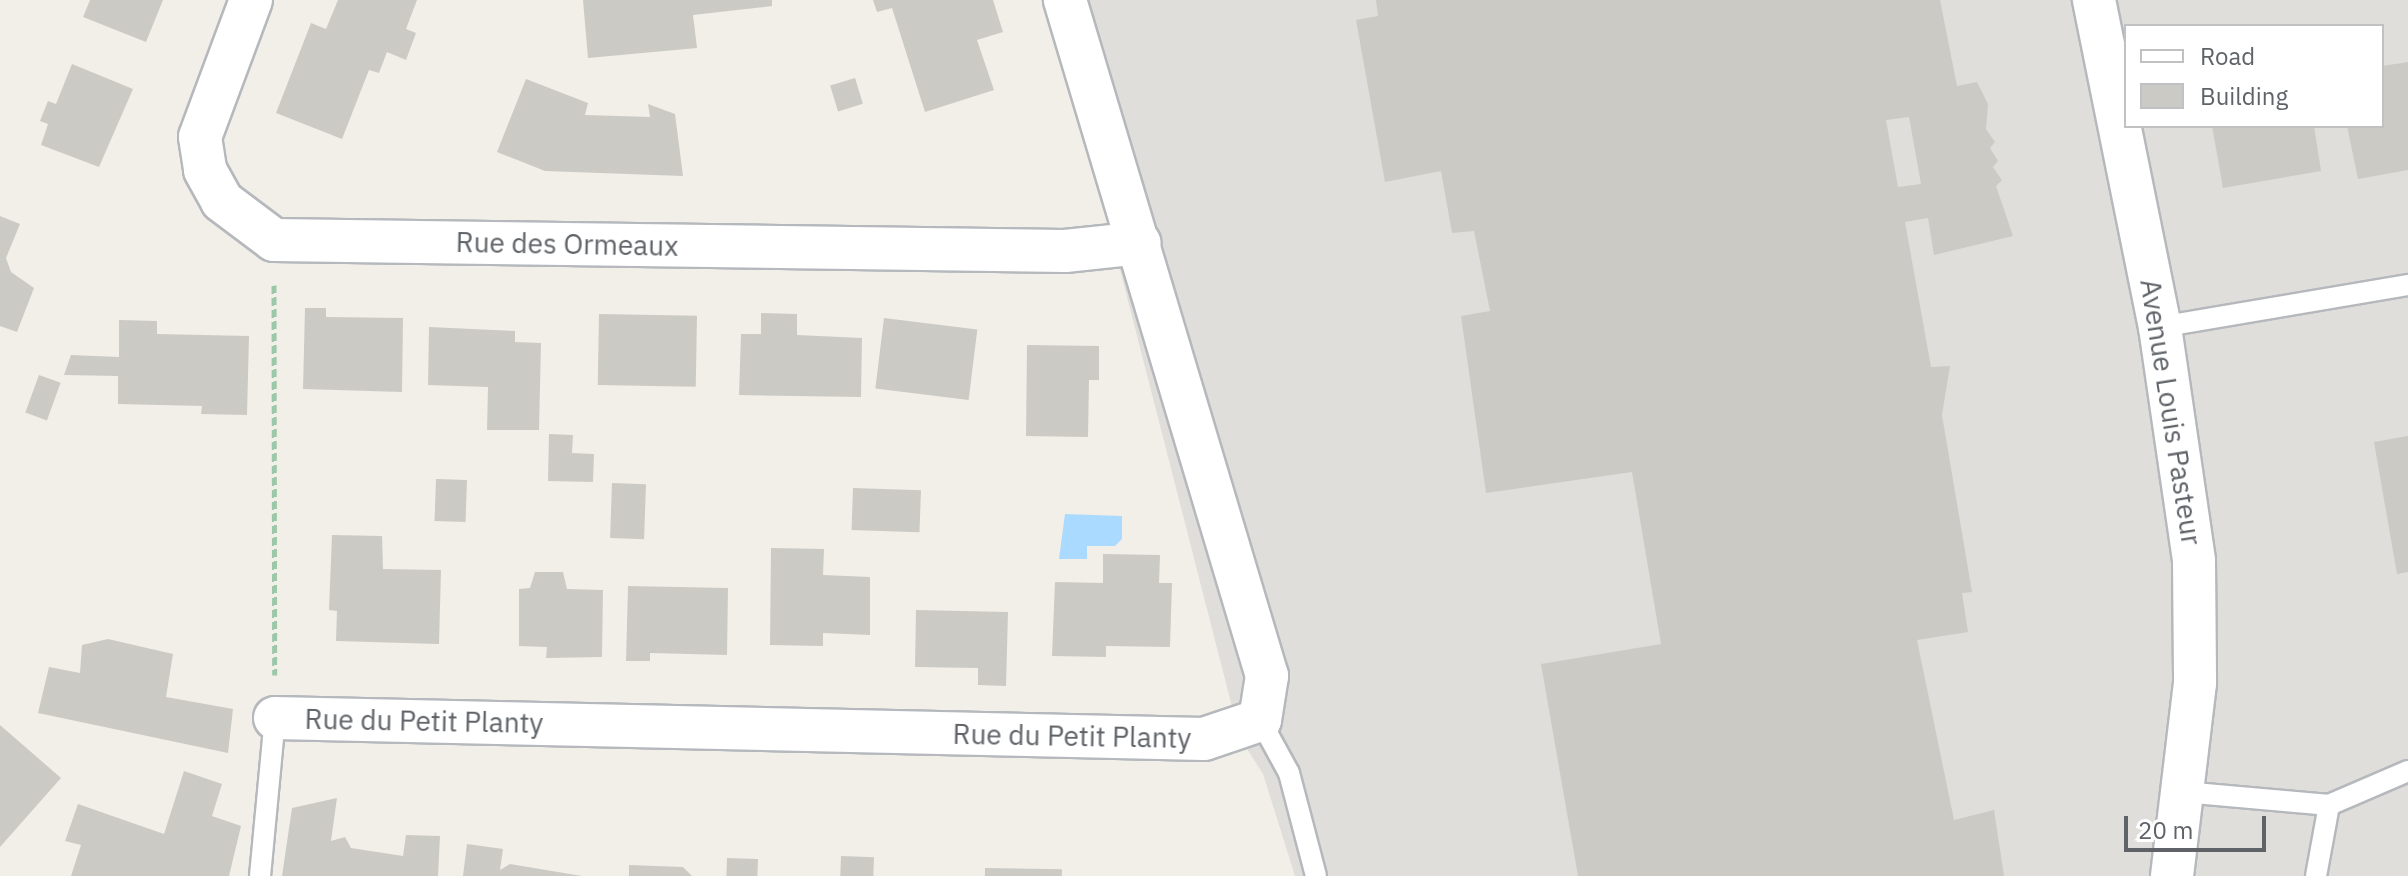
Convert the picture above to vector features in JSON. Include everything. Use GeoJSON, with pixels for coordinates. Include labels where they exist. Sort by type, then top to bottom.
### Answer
{"type":"FeatureCollection","features":[{"type":"Feature","properties":{"kind":"street"},"geometry":{"type":"LineString","coordinates":[[251,0],[200,137],[205,170],[222,201],[274,240]]}},
{"type":"Feature","properties":{"kind":"street"},"geometry":{"type":"LineString","coordinates":[[1065,0],[1267,676],[1260,720]]}},
{"type":"Feature","properties":{"kind":"street","name":"Avenue Louis Pasteur"},"geometry":{"type":"LineString","coordinates":[[2094,0],[2160,327],[2194,561],[2195,683],[2172,876]]}},
{"type":"Feature","properties":{"kind":"street","name":"Rue des Ormeaux"},"geometry":{"type":"LineString","coordinates":[[274,240],[1065,251],[1140,243]]}},
{"type":"Feature","properties":{"kind":"street","name":"Rue du Petit Planty"},"geometry":{"type":"LineString","coordinates":[[275,718],[1204,739],[1260,720]]}},
{"type":"Feature","properties":{"kind":"lane"},"geometry":{"type":"LineString","coordinates":[[2160,327],[2408,285]]}},
{"type":"Feature","properties":{"kind":"lane"},"geometry":{"type":"LineString","coordinates":[[260,876],[275,718]]}},
{"type":"Feature","properties":{"kind":"lane"},"geometry":{"type":"LineString","coordinates":[[1260,720],[1289,773],[1316,876]]}},
{"type":"Feature","properties":{"kind":"lane"},"geometry":{"type":"LineString","coordinates":[[2183,792],[2329,805],[2408,771]]}},
{"type":"Feature","properties":{"kind":"lane"},"geometry":{"type":"LineString","coordinates":[[2316,876],[2329,805]]}},
{"type":"Feature","properties":{"kind":"path"},"geometry":{"type":"LineString","coordinates":[[274,240],[275,718]]}},
{"type":"Feature","properties":{"kind":"shaded area"},"geometry":{"type":"Polygon","coordinates":[[[1051,0],[2408,0],[2408,876],[1295,876],[1263,774],[1240,738],[1051,0]]]}},
{"type":"Feature","properties":{"kind":"water"},"geometry":{"type":"Polygon","coordinates":[[[1065,514],[1122,516],[1122,539],[1115,546],[1087,546],[1087,559],[1059,559],[1065,514]]]}},
{"type":"Feature","properties":{"kind":"building"},"geometry":{"type":"Polygon","coordinates":[[[90,0],[163,0],[146,42],[83,17],[90,0]]]}},
{"type":"Feature","properties":{"kind":"building"},"geometry":{"type":"Polygon","coordinates":[[[338,0],[417,0],[406,29],[416,33],[406,60],[387,52],[379,73],[369,70],[342,139],[276,113],[311,23],[326,29],[338,0]]]}},
{"type":"Feature","properties":{"kind":"building"},"geometry":{"type":"Polygon","coordinates":[[[583,0],[772,0],[772,6],[693,15],[697,48],[588,58],[583,0]]]}},
{"type":"Feature","properties":{"kind":"building"},"geometry":{"type":"Polygon","coordinates":[[[873,0],[993,0],[1003,32],[977,40],[994,90],[925,112],[892,8],[877,12],[873,0]]]}},
{"type":"Feature","properties":{"kind":"building"},"geometry":{"type":"Polygon","coordinates":[[[1376,0],[1940,0],[1957,86],[1977,82],[1988,104],[1986,129],[1995,142],[1990,148],[1998,161],[1993,167],[2002,180],[1996,186],[2013,236],[1934,255],[1928,218],[1905,222],[1931,367],[1950,366],[1942,415],[1972,592],[1962,593],[1968,632],[1917,640],[1954,820],[1994,810],[2004,876],[1578,876],[1541,664],[1661,644],[1632,472],[1486,493],[1461,316],[1490,311],[1474,231],[1452,233],[1441,171],[1385,182],[1356,20],[1378,16],[1376,0]],[[1909,117],[1886,120],[1898,187],[1921,184],[1909,117]]]}},
{"type":"Feature","properties":{"kind":"building"},"geometry":{"type":"Polygon","coordinates":[[[2408,62],[2408,170],[2358,179],[2347,128],[2384,128],[2384,66],[2408,62]]]}},
{"type":"Feature","properties":{"kind":"building"},"geometry":{"type":"Polygon","coordinates":[[[72,64],[133,89],[99,167],[41,145],[48,124],[40,121],[48,101],[56,104],[72,64]]]}},
{"type":"Feature","properties":{"kind":"building"},"geometry":{"type":"Polygon","coordinates":[[[855,78],[863,104],[838,111],[830,86],[855,78]]]}},
{"type":"Feature","properties":{"kind":"building"},"geometry":{"type":"Polygon","coordinates":[[[526,79],[588,103],[585,115],[650,117],[648,104],[675,114],[683,176],[545,171],[497,152],[526,79]]]}},
{"type":"Feature","properties":{"kind":"building"},"geometry":{"type":"Polygon","coordinates":[[[2212,128],[2314,128],[2321,171],[2223,188],[2212,128]]]}},
{"type":"Feature","properties":{"kind":"building"},"geometry":{"type":"Polygon","coordinates":[[[0,216],[20,224],[6,258],[11,272],[34,288],[17,332],[0,326],[0,216]]]}},
{"type":"Feature","properties":{"kind":"building"},"geometry":{"type":"Polygon","coordinates":[[[305,308],[326,308],[326,317],[403,318],[402,392],[303,389],[305,308]]]}},
{"type":"Feature","properties":{"kind":"building"},"geometry":{"type":"Polygon","coordinates":[[[761,313],[797,314],[797,335],[862,338],[861,397],[739,395],[741,334],[761,334],[761,313]]]}},
{"type":"Feature","properties":{"kind":"building"},"geometry":{"type":"Polygon","coordinates":[[[599,314],[697,316],[696,387],[598,385],[599,314]]]}},
{"type":"Feature","properties":{"kind":"building"},"geometry":{"type":"Polygon","coordinates":[[[884,318],[977,329],[969,400],[875,388],[884,318]]]}},
{"type":"Feature","properties":{"kind":"building"},"geometry":{"type":"Polygon","coordinates":[[[119,320],[157,321],[157,334],[249,336],[247,415],[201,414],[202,406],[118,404],[118,376],[64,375],[71,355],[119,357],[119,320]]]}},
{"type":"Feature","properties":{"kind":"building"},"geometry":{"type":"Polygon","coordinates":[[[429,327],[515,331],[515,342],[541,343],[539,430],[487,430],[488,387],[428,385],[429,327]]]}},
{"type":"Feature","properties":{"kind":"building"},"geometry":{"type":"Polygon","coordinates":[[[1027,345],[1099,346],[1099,380],[1089,380],[1088,437],[1026,436],[1027,345]]]}},
{"type":"Feature","properties":{"kind":"building"},"geometry":{"type":"Polygon","coordinates":[[[39,375],[61,383],[47,420],[25,413],[39,375]]]}},
{"type":"Feature","properties":{"kind":"building"},"geometry":{"type":"Polygon","coordinates":[[[549,434],[573,435],[572,453],[594,454],[593,482],[548,481],[549,434]]]}},
{"type":"Feature","properties":{"kind":"building"},"geometry":{"type":"Polygon","coordinates":[[[2408,436],[2408,572],[2397,574],[2374,442],[2408,436]]]}},
{"type":"Feature","properties":{"kind":"building"},"geometry":{"type":"Polygon","coordinates":[[[436,479],[467,480],[466,522],[435,521],[436,479]]]}},
{"type":"Feature","properties":{"kind":"building"},"geometry":{"type":"Polygon","coordinates":[[[612,483],[646,484],[644,539],[610,538],[612,483]]]}},
{"type":"Feature","properties":{"kind":"building"},"geometry":{"type":"Polygon","coordinates":[[[853,488],[921,490],[919,532],[852,530],[853,488]]]}},
{"type":"Feature","properties":{"kind":"building"},"geometry":{"type":"Polygon","coordinates":[[[332,535],[382,536],[383,569],[441,570],[439,644],[336,641],[337,611],[329,610],[332,535]]]}},
{"type":"Feature","properties":{"kind":"building"},"geometry":{"type":"Polygon","coordinates":[[[771,548],[824,549],[823,575],[870,577],[870,635],[823,633],[823,646],[770,645],[771,548]]]}},
{"type":"Feature","properties":{"kind":"building"},"geometry":{"type":"Polygon","coordinates":[[[1103,554],[1160,555],[1159,583],[1172,583],[1170,647],[1106,646],[1106,657],[1052,656],[1055,582],[1103,583],[1103,554]]]}},
{"type":"Feature","properties":{"kind":"building"},"geometry":{"type":"Polygon","coordinates":[[[535,572],[563,572],[567,589],[603,590],[602,657],[546,658],[547,647],[519,646],[519,589],[530,588],[535,572]]]}},
{"type":"Feature","properties":{"kind":"building"},"geometry":{"type":"Polygon","coordinates":[[[628,586],[728,588],[727,655],[650,653],[650,661],[626,661],[628,586]]]}},
{"type":"Feature","properties":{"kind":"building"},"geometry":{"type":"Polygon","coordinates":[[[916,610],[1008,612],[1006,686],[978,685],[978,668],[915,667],[916,610]]]}},
{"type":"Feature","properties":{"kind":"building"},"geometry":{"type":"Polygon","coordinates":[[[108,639],[173,654],[166,697],[233,709],[228,753],[38,713],[49,667],[80,673],[82,645],[108,639]]]}},
{"type":"Feature","properties":{"kind":"building"},"geometry":{"type":"Polygon","coordinates":[[[0,725],[61,778],[0,847],[0,725]]]}},
{"type":"Feature","properties":{"kind":"building"},"geometry":{"type":"Polygon","coordinates":[[[184,771],[222,784],[212,816],[241,826],[229,876],[71,876],[81,845],[65,841],[78,804],[164,834],[184,771]]]}},
{"type":"Feature","properties":{"kind":"building"},"geometry":{"type":"Polygon","coordinates":[[[337,798],[331,841],[345,837],[351,848],[403,856],[406,835],[440,836],[438,876],[282,876],[292,808],[337,798]]]}},
{"type":"Feature","properties":{"kind":"building"},"geometry":{"type":"Polygon","coordinates":[[[467,844],[503,849],[500,870],[510,864],[582,876],[463,876],[467,844]]]}},
{"type":"Feature","properties":{"kind":"building"},"geometry":{"type":"Polygon","coordinates":[[[841,856],[874,857],[873,876],[840,876],[841,856]]]}},
{"type":"Feature","properties":{"kind":"building"},"geometry":{"type":"Polygon","coordinates":[[[727,858],[758,859],[757,876],[726,876],[727,858]]]}},
{"type":"Feature","properties":{"kind":"building"},"geometry":{"type":"Polygon","coordinates":[[[629,865],[683,867],[692,876],[629,876],[629,865]]]}},
{"type":"Feature","properties":{"kind":"building"},"geometry":{"type":"Polygon","coordinates":[[[985,868],[1062,869],[1062,876],[985,876],[985,868]]]}}]}
